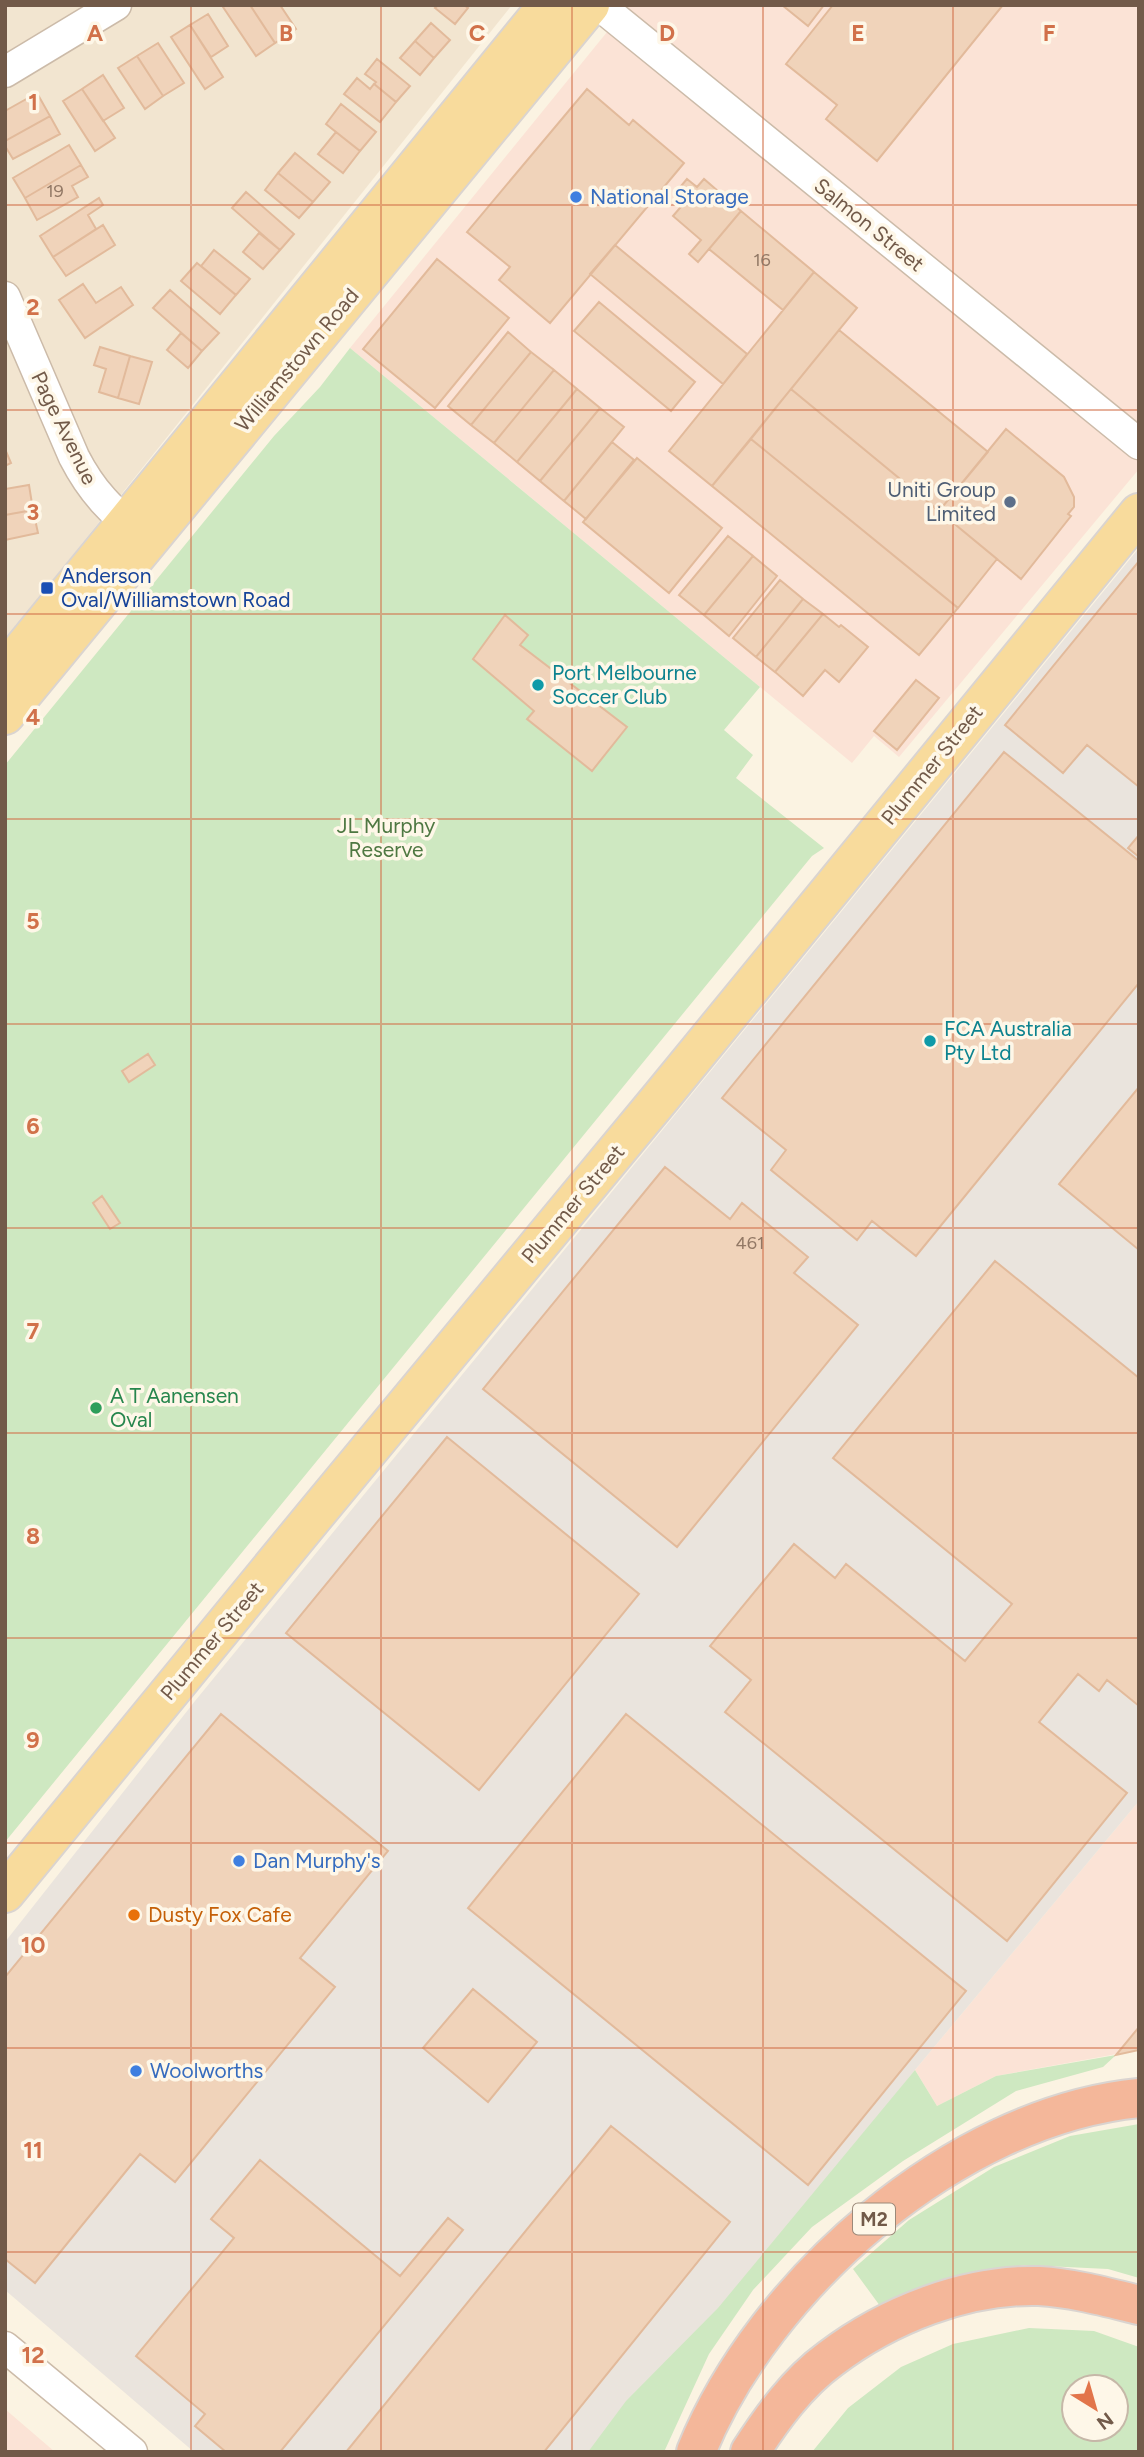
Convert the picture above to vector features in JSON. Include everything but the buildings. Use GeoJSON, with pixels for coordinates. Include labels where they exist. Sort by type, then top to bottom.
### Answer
{"type":"FeatureCollection","features":[{"type":"Feature","properties":{"kind":"highway","name":"M2"},"geometry":{"type":"LineString","coordinates":[[696,2452],[711,2414],[751,2351],[792,2296],[874,2219],[938,2174],[994,2141],[1054,2115],[1113,2101],[1139,2098]]}},
{"type":"Feature","properties":{"kind":"highway"},"geometry":{"type":"LineString","coordinates":[[750,2452],[792,2394],[829,2359],[894,2320],[935,2304],[982,2290],[1039,2286],[1091,2293],[1139,2305]]}},
{"type":"Feature","properties":{"kind":"main road","name":"Williamstown Road"},"geometry":{"type":"LineString","coordinates":[[5,715],[137,532],[548,5]]}},
{"type":"Feature","properties":{"kind":"main road","name":"Williamstown Road"},"geometry":{"type":"LineString","coordinates":[[5,671],[137,532],[590,5]]}},
{"type":"Feature","properties":{"kind":"main road","name":"Plummer Street"},"geometry":{"type":"LineString","coordinates":[[5,1893],[671,1086],[1139,513]]}},
{"type":"Feature","properties":{"kind":"street"},"geometry":{"type":"LineString","coordinates":[[5,72],[116,5]]}},
{"type":"Feature","properties":{"kind":"street","name":"Salmon Street"},"geometry":{"type":"LineString","coordinates":[[599,5],[1139,444]]}},
{"type":"Feature","properties":{"kind":"street","name":"Page Avenue"},"geometry":{"type":"LineString","coordinates":[[5,297],[16,351],[86,480],[107,507],[137,532]]}},
{"type":"Feature","properties":{"kind":"street"},"geometry":{"type":"LineString","coordinates":[[5,2347],[132,2452]]}},
{"type":"Feature","properties":{"kind":"shaded area"},"geometry":{"type":"Polygon","coordinates":[[[5,5],[512,5],[5,640],[5,5]]]}},
{"type":"Feature","properties":{"kind":"shaded area"},"geometry":{"type":"Polygon","coordinates":[[[629,5],[1139,5],[1139,469],[899,757],[874,736],[852,763],[350,348],[629,5]]]}},
{"type":"Feature","properties":{"kind":"shaded area"},"geometry":{"type":"Polygon","coordinates":[[[1139,548],[1139,1801],[915,2070],[609,2452],[194,2452],[5,2290],[5,1942],[195,1701],[1139,548]]]}},
{"type":"Feature","properties":{"kind":"shaded area"},"geometry":{"type":"Polygon","coordinates":[[[1139,1801],[1139,2050],[996,2076],[937,2106],[915,2070],[1139,1801]]]}},
{"type":"Feature","properties":{"kind":"shaded area"},"geometry":{"type":"Polygon","coordinates":[[[5,2409],[55,2452],[5,2452],[5,2409]]]}},
{"type":"Feature","properties":{"kind":"green space","name":"JL Murphy Reserve"},"geometry":{"type":"Polygon","coordinates":[[[350,348],[760,687],[724,730],[753,755],[736,778],[824,848],[812,856],[5,1842],[5,765],[274,436],[320,387],[350,348]]]}},
{"type":"Feature","properties":{"kind":"green space"},"geometry":{"type":"Polygon","coordinates":[[[1116,2055],[1103,2067],[1016,2091],[903,2161],[812,2227],[753,2290],[709,2354],[664,2452],[588,2452],[626,2401],[718,2308],[915,2070],[937,2106],[996,2076],[1116,2055]]]}},
{"type":"Feature","properties":{"kind":"green space"},"geometry":{"type":"Polygon","coordinates":[[[1139,2124],[1139,2278],[1108,2269],[1024,2265],[950,2281],[883,2310],[853,2269],[909,2220],[994,2167],[1070,2136],[1139,2124]]]}},
{"type":"Feature","properties":{"kind":"green space"},"geometry":{"type":"Polygon","coordinates":[[[1029,2328],[1094,2331],[1139,2347],[1139,2452],[812,2452],[848,2408],[901,2367],[953,2344],[1029,2328]]]}},
{"type":"Feature","properties":{"kind":"place","name":"National Storage"},"geometry":{"type":"Point","coordinates":[576,197]}},
{"type":"Feature","properties":{"kind":"place","name":"Uniti Group Limited"},"geometry":{"type":"Point","coordinates":[1010,502]}},
{"type":"Feature","properties":{"kind":"place","name":"Anderson Oval/Williamstown Road"},"geometry":{"type":"Point","coordinates":[47,588]}},
{"type":"Feature","properties":{"kind":"place","name":"Port Melbourne Soccer Club"},"geometry":{"type":"Point","coordinates":[538,685]}},
{"type":"Feature","properties":{"kind":"place","name":"FCA Australia Pty Ltd"},"geometry":{"type":"Point","coordinates":[930,1041]}},
{"type":"Feature","properties":{"kind":"place","name":"A T Aanensen Oval"},"geometry":{"type":"Point","coordinates":[96,1408]}},
{"type":"Feature","properties":{"kind":"place","name":"Dan Murphy's"},"geometry":{"type":"Point","coordinates":[239,1861]}},
{"type":"Feature","properties":{"kind":"place","name":"Dusty Fox Cafe"},"geometry":{"type":"Point","coordinates":[134,1915]}},
{"type":"Feature","properties":{"kind":"place","name":"Woolworths"},"geometry":{"type":"Point","coordinates":[136,2071]}}]}
